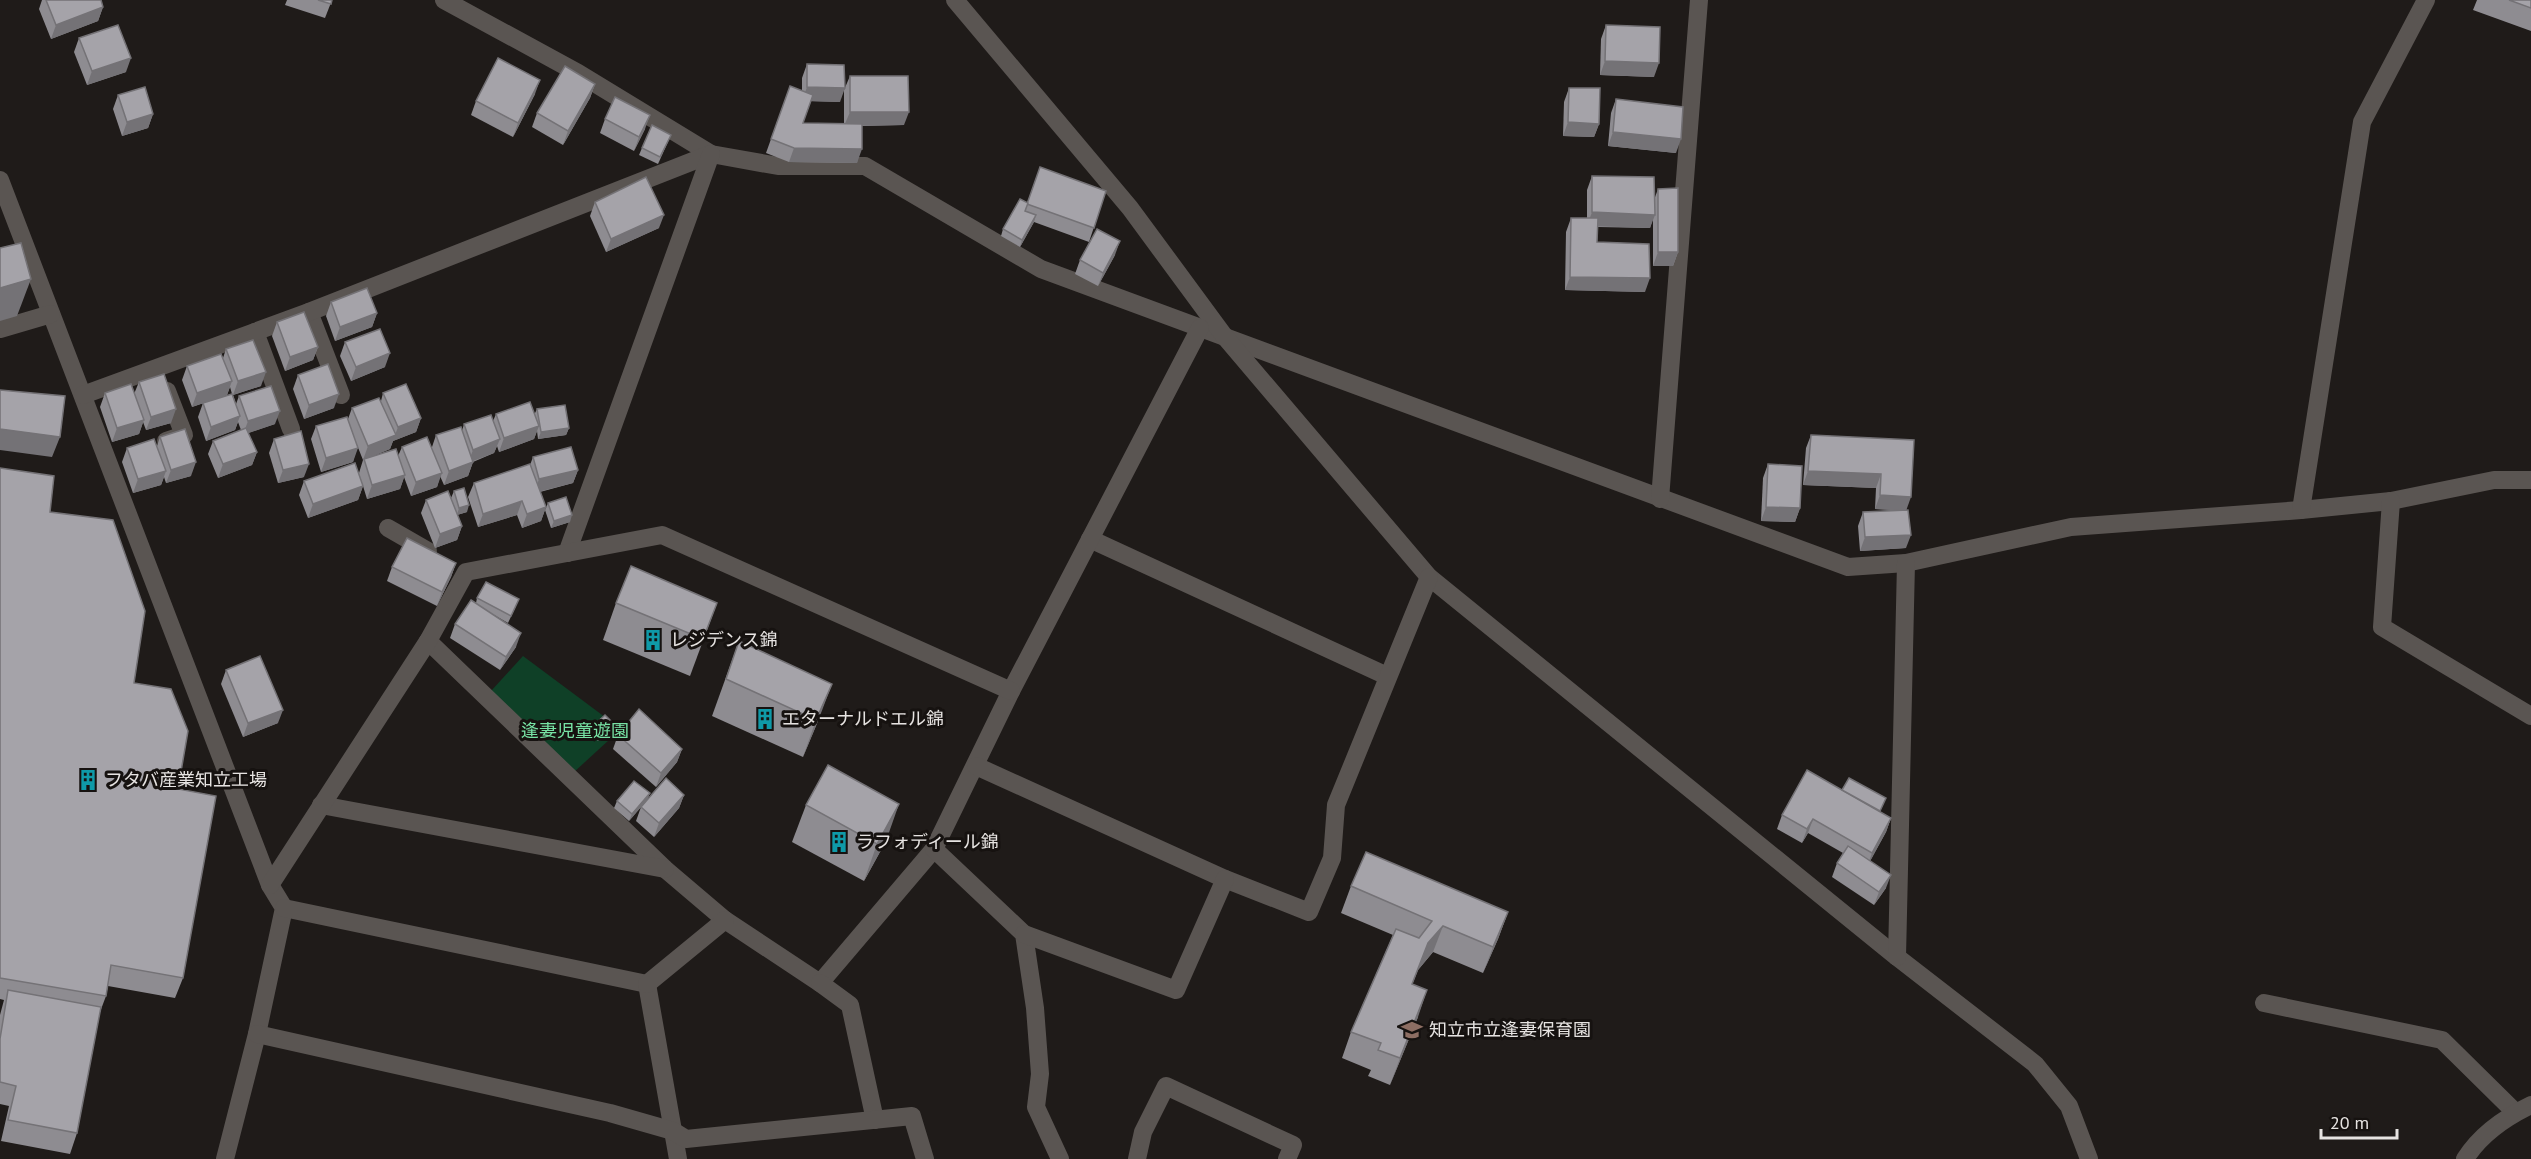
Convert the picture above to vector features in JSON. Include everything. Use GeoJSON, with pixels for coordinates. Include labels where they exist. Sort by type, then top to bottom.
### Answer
{"type":"FeatureCollection","features":[{"type":"Feature","properties":{"kind":"street"},"geometry":{"type":"LineString","coordinates":[[444,0],[578,73],[711,154],[778,166],[865,166],[1041,269],[1848,567],[1906,563],[2071,527],[2391,501],[2494,480],[2531,480]]}},
{"type":"Feature","properties":{"kind":"street"},"geometry":{"type":"LineString","coordinates":[[955,0],[1130,208],[1225,337],[1429,577],[1897,957],[2035,1064],[2069,1106],[2089,1159]]}},
{"type":"Feature","properties":{"kind":"street"},"geometry":{"type":"LineString","coordinates":[[1660,499],[1699,0]]}},
{"type":"Feature","properties":{"kind":"street"},"geometry":{"type":"LineString","coordinates":[[2301,510],[2362,122],[2426,0]]}},
{"type":"Feature","properties":{"kind":"street"},"geometry":{"type":"LineString","coordinates":[[83,394],[309,312],[711,154]]}},
{"type":"Feature","properties":{"kind":"street"},"geometry":{"type":"LineString","coordinates":[[567,554],[711,154]]}},
{"type":"Feature","properties":{"kind":"street"},"geometry":{"type":"LineString","coordinates":[[0,180],[270,885],[284,908],[257,1034],[225,1159]]}},
{"type":"Feature","properties":{"kind":"street"},"geometry":{"type":"LineString","coordinates":[[309,312],[341,395]]}},
{"type":"Feature","properties":{"kind":"street"},"geometry":{"type":"LineString","coordinates":[[0,329],[51,314]]}},
{"type":"Feature","properties":{"kind":"street"},"geometry":{"type":"LineString","coordinates":[[820,983],[934,849],[1011,691],[1200,328]]}},
{"type":"Feature","properties":{"kind":"street"},"geometry":{"type":"LineString","coordinates":[[255,332],[291,429]]}},
{"type":"Feature","properties":{"kind":"street"},"geometry":{"type":"LineString","coordinates":[[157,367],[184,435],[166,441]]}},
{"type":"Feature","properties":{"kind":"street"},"geometry":{"type":"LineString","coordinates":[[2391,501],[2382,627],[2531,716]]}},
{"type":"Feature","properties":{"kind":"street"},"geometry":{"type":"LineString","coordinates":[[388,528],[466,572],[662,535],[1011,691]]}},
{"type":"Feature","properties":{"kind":"street"},"geometry":{"type":"LineString","coordinates":[[1090,539],[1387,676]]}},
{"type":"Feature","properties":{"kind":"street"},"geometry":{"type":"LineString","coordinates":[[1897,957],[1906,563]]}},
{"type":"Feature","properties":{"kind":"street"},"geometry":{"type":"LineString","coordinates":[[270,885],[428,641],[466,572]]}},
{"type":"Feature","properties":{"kind":"street"},"geometry":{"type":"LineString","coordinates":[[976,766],[1225,879],[1309,912],[1332,858],[1336,805],[1429,577]]}},
{"type":"Feature","properties":{"kind":"street"},"geometry":{"type":"LineString","coordinates":[[428,641],[665,869],[725,920],[850,1005],[875,1120]]}},
{"type":"Feature","properties":{"kind":"street"},"geometry":{"type":"LineString","coordinates":[[321,805],[665,869]]}},
{"type":"Feature","properties":{"kind":"street"},"geometry":{"type":"LineString","coordinates":[[934,849],[1024,934],[1176,990],[1225,879]]}},
{"type":"Feature","properties":{"kind":"street"},"geometry":{"type":"LineString","coordinates":[[284,908],[647,984]]}},
{"type":"Feature","properties":{"kind":"street"},"geometry":{"type":"LineString","coordinates":[[647,984],[725,920]]}},
{"type":"Feature","properties":{"kind":"street"},"geometry":{"type":"LineString","coordinates":[[1024,934],[1039,1063],[1036,1107],[1060,1159]]}},
{"type":"Feature","properties":{"kind":"street"},"geometry":{"type":"LineString","coordinates":[[647,984],[678,1159]]}},
{"type":"Feature","properties":{"kind":"street"},"geometry":{"type":"LineString","coordinates":[[2265,1003],[2442,1040],[2523,1108],[2475,1144],[2465,1159]]}},
{"type":"Feature","properties":{"kind":"street"},"geometry":{"type":"LineString","coordinates":[[257,1034],[610,1113],[673,1131],[686,1139],[912,1116],[925,1159]]}},
{"type":"Feature","properties":{"kind":"street"},"geometry":{"type":"LineString","coordinates":[[1137,1159],[1143,1132],[1166,1086],[1293,1145],[1287,1159]]}},
{"type":"Feature","properties":{"kind":"green space","name":"逢妻児童遊園"},"geometry":{"type":"Polygon","coordinates":[[[523,656],[621,729],[573,773],[491,691],[523,656]]]}},
{"type":"Feature","properties":{"kind":"building"},"geometry":{"type":"Polygon","coordinates":[[[46,0],[101,0],[103,7],[56,25],[46,0]]]}},
{"type":"Feature","properties":{"kind":"building"},"geometry":{"type":"Polygon","coordinates":[[[318,0],[332,0],[331,4],[318,0]]]}},
{"type":"Feature","properties":{"kind":"building"},"geometry":{"type":"Polygon","coordinates":[[[2509,0],[2531,0],[2531,8],[2509,0]]]}},
{"type":"Feature","properties":{"kind":"building"},"geometry":{"type":"Polygon","coordinates":[[[118,25],[131,58],[92,71],[79,38],[118,25]]]}},
{"type":"Feature","properties":{"kind":"building"},"geometry":{"type":"Polygon","coordinates":[[[1606,25],[1660,27],[1659,63],[1605,61],[1606,25]]]}},
{"type":"Feature","properties":{"kind":"building"},"geometry":{"type":"Polygon","coordinates":[[[498,58],[540,80],[518,123],[476,101],[498,58]]]}},
{"type":"Feature","properties":{"kind":"building"},"geometry":{"type":"Polygon","coordinates":[[[807,64],[844,65],[845,88],[807,87],[807,64]]]}},
{"type":"Feature","properties":{"kind":"building"},"geometry":{"type":"Polygon","coordinates":[[[565,66],[595,84],[568,131],[537,113],[565,66]]]}},
{"type":"Feature","properties":{"kind":"building"},"geometry":{"type":"Polygon","coordinates":[[[850,76],[908,76],[909,112],[850,112],[850,76]]]}},
{"type":"Feature","properties":{"kind":"building"},"geometry":{"type":"Polygon","coordinates":[[[790,86],[813,95],[803,123],[862,124],[862,149],[794,148],[771,139],[790,86]]]}},
{"type":"Feature","properties":{"kind":"building"},"geometry":{"type":"Polygon","coordinates":[[[145,87],[153,114],[127,122],[118,95],[145,87]]]}},
{"type":"Feature","properties":{"kind":"building"},"geometry":{"type":"Polygon","coordinates":[[[1569,88],[1600,88],[1599,124],[1568,122],[1569,88]]]}},
{"type":"Feature","properties":{"kind":"building"},"geometry":{"type":"Polygon","coordinates":[[[615,97],[650,115],[639,137],[605,119],[615,97]]]}},
{"type":"Feature","properties":{"kind":"building"},"geometry":{"type":"Polygon","coordinates":[[[1616,99],[1683,107],[1681,139],[1613,132],[1616,99]]]}},
{"type":"Feature","properties":{"kind":"building"},"geometry":{"type":"Polygon","coordinates":[[[652,125],[671,135],[660,157],[642,148],[652,125]]]}},
{"type":"Feature","properties":{"kind":"building"},"geometry":{"type":"Polygon","coordinates":[[[1040,167],[1106,191],[1094,228],[1027,204],[1040,167]]]}},
{"type":"Feature","properties":{"kind":"building"},"geometry":{"type":"Polygon","coordinates":[[[1592,176],[1654,177],[1655,215],[1592,212],[1592,176]]]}},
{"type":"Feature","properties":{"kind":"building"},"geometry":{"type":"Polygon","coordinates":[[[646,177],[664,215],[611,239],[595,202],[646,177]]]}},
{"type":"Feature","properties":{"kind":"building"},"geometry":{"type":"Polygon","coordinates":[[[1678,188],[1678,252],[1658,252],[1658,189],[1678,188]]]}},
{"type":"Feature","properties":{"kind":"building"},"geometry":{"type":"Polygon","coordinates":[[[1020,199],[1028,203],[1025,211],[1036,215],[1022,240],[1003,229],[1020,199]]]}},
{"type":"Feature","properties":{"kind":"building"},"geometry":{"type":"Polygon","coordinates":[[[1571,218],[1598,218],[1597,242],[1649,244],[1650,278],[1570,277],[1571,218]]]}},
{"type":"Feature","properties":{"kind":"building"},"geometry":{"type":"Polygon","coordinates":[[[1097,229],[1120,241],[1103,273],[1080,260],[1097,229]]]}},
{"type":"Feature","properties":{"kind":"building"},"geometry":{"type":"Polygon","coordinates":[[[21,243],[31,279],[0,288],[0,248],[21,243]]]}},
{"type":"Feature","properties":{"kind":"building"},"geometry":{"type":"Polygon","coordinates":[[[367,288],[377,313],[340,327],[331,302],[367,288]]]}},
{"type":"Feature","properties":{"kind":"building"},"geometry":{"type":"Polygon","coordinates":[[[304,312],[318,347],[290,357],[277,322],[304,312]]]}},
{"type":"Feature","properties":{"kind":"building"},"geometry":{"type":"Polygon","coordinates":[[[380,329],[390,353],[356,367],[345,342],[380,329]]]}},
{"type":"Feature","properties":{"kind":"building"},"geometry":{"type":"Polygon","coordinates":[[[253,340],[266,372],[238,381],[226,349],[253,340]]]}},
{"type":"Feature","properties":{"kind":"building"},"geometry":{"type":"Polygon","coordinates":[[[221,354],[232,381],[197,393],[187,366],[221,354]]]}},
{"type":"Feature","properties":{"kind":"building"},"geometry":{"type":"Polygon","coordinates":[[[328,364],[339,394],[309,405],[298,375],[328,364]]]}},
{"type":"Feature","properties":{"kind":"building"},"geometry":{"type":"Polygon","coordinates":[[[164,374],[176,409],[151,417],[139,382],[164,374]]]}},
{"type":"Feature","properties":{"kind":"building"},"geometry":{"type":"Polygon","coordinates":[[[131,384],[144,420],[117,428],[105,393],[131,384]]]}},
{"type":"Feature","properties":{"kind":"building"},"geometry":{"type":"Polygon","coordinates":[[[406,384],[421,418],[398,427],[383,393],[406,384]]]}},
{"type":"Feature","properties":{"kind":"building"},"geometry":{"type":"Polygon","coordinates":[[[271,386],[280,411],[248,421],[239,396],[271,386]]]}},
{"type":"Feature","properties":{"kind":"building"},"geometry":{"type":"Polygon","coordinates":[[[0,390],[65,396],[60,437],[0,429],[0,390]]]}},
{"type":"Feature","properties":{"kind":"building"},"geometry":{"type":"Polygon","coordinates":[[[232,394],[240,416],[211,427],[203,403],[232,394]]]}},
{"type":"Feature","properties":{"kind":"building"},"geometry":{"type":"Polygon","coordinates":[[[379,398],[396,435],[368,446],[352,408],[379,398]]]}},
{"type":"Feature","properties":{"kind":"building"},"geometry":{"type":"Polygon","coordinates":[[[530,402],[539,426],[504,438],[496,414],[530,402]]]}},
{"type":"Feature","properties":{"kind":"building"},"geometry":{"type":"Polygon","coordinates":[[[565,405],[569,428],[541,432],[537,409],[565,405]]]}},
{"type":"Feature","properties":{"kind":"building"},"geometry":{"type":"Polygon","coordinates":[[[491,415],[500,439],[473,450],[464,424],[491,415]]]}},
{"type":"Feature","properties":{"kind":"building"},"geometry":{"type":"Polygon","coordinates":[[[347,417],[358,448],[326,458],[316,426],[347,417]]]}},
{"type":"Feature","properties":{"kind":"building"},"geometry":{"type":"Polygon","coordinates":[[[461,427],[473,462],[449,471],[436,435],[461,427]]]}},
{"type":"Feature","properties":{"kind":"building"},"geometry":{"type":"Polygon","coordinates":[[[246,428],[257,452],[223,464],[213,441],[246,428]]]}},
{"type":"Feature","properties":{"kind":"building"},"geometry":{"type":"Polygon","coordinates":[[[185,429],[196,462],[171,470],[160,437],[185,429]]]}},
{"type":"Feature","properties":{"kind":"building"},"geometry":{"type":"Polygon","coordinates":[[[301,431],[309,464],[283,470],[274,439],[301,431]]]}},
{"type":"Feature","properties":{"kind":"building"},"geometry":{"type":"Polygon","coordinates":[[[1811,435],[1914,440],[1911,497],[1880,495],[1881,474],[1808,471],[1811,435]]]}},
{"type":"Feature","properties":{"kind":"building"},"geometry":{"type":"Polygon","coordinates":[[[427,437],[442,473],[416,482],[402,447],[427,437]]]}},
{"type":"Feature","properties":{"kind":"building"},"geometry":{"type":"Polygon","coordinates":[[[154,439],[166,471],[138,479],[127,448],[154,439]]]}},
{"type":"Feature","properties":{"kind":"building"},"geometry":{"type":"Polygon","coordinates":[[[571,447],[578,470],[539,479],[533,457],[571,447]]]}},
{"type":"Feature","properties":{"kind":"building"},"geometry":{"type":"Polygon","coordinates":[[[396,449],[405,475],[372,485],[364,459],[396,449]]]}},
{"type":"Feature","properties":{"kind":"building"},"geometry":{"type":"Polygon","coordinates":[[[355,463],[363,486],[313,504],[304,481],[355,463]]]}},
{"type":"Feature","properties":{"kind":"building"},"geometry":{"type":"Polygon","coordinates":[[[530,464],[546,507],[527,514],[522,501],[483,514],[474,483],[530,464]]]}},
{"type":"Feature","properties":{"kind":"building"},"geometry":{"type":"Polygon","coordinates":[[[1768,464],[1802,466],[1800,508],[1766,507],[1768,464]]]}},
{"type":"Feature","properties":{"kind":"building","name":"フタバ産業知立工場"},"geometry":{"type":"Polygon","coordinates":[[[0,468],[54,476],[50,512],[113,520],[145,611],[134,683],[171,689],[188,731],[178,789],[216,796],[183,978],[111,965],[106,996],[0,978],[0,468]]]}},
{"type":"Feature","properties":{"kind":"building"},"geometry":{"type":"Polygon","coordinates":[[[464,488],[469,505],[459,508],[454,491],[464,488]]]}},
{"type":"Feature","properties":{"kind":"building"},"geometry":{"type":"Polygon","coordinates":[[[448,491],[462,526],[440,534],[426,500],[448,491]]]}},
{"type":"Feature","properties":{"kind":"building"},"geometry":{"type":"Polygon","coordinates":[[[566,497],[572,515],[554,521],[548,503],[566,497]]]}},
{"type":"Feature","properties":{"kind":"building"},"geometry":{"type":"Polygon","coordinates":[[[1908,510],[1911,535],[1865,537],[1863,512],[1908,510]]]}},
{"type":"Feature","properties":{"kind":"building"},"geometry":{"type":"Polygon","coordinates":[[[407,538],[456,563],[442,592],[392,567],[407,538]]]}},
{"type":"Feature","properties":{"kind":"building"},"geometry":{"type":"Polygon","coordinates":[[[631,566],[717,603],[703,639],[616,603],[631,566]]]}},
{"type":"Feature","properties":{"kind":"building"},"geometry":{"type":"Polygon","coordinates":[[[486,582],[519,599],[511,616],[477,598],[486,582]]]}},
{"type":"Feature","properties":{"kind":"building"},"geometry":{"type":"Polygon","coordinates":[[[471,600],[521,633],[506,657],[455,624],[471,600]]]}},
{"type":"Feature","properties":{"kind":"building"},"geometry":{"type":"Polygon","coordinates":[[[739,641],[832,684],[816,720],[726,679],[739,641]]]}},
{"type":"Feature","properties":{"kind":"building"},"geometry":{"type":"Polygon","coordinates":[[[260,656],[283,710],[248,723],[226,670],[260,656]]]}},
{"type":"Feature","properties":{"kind":"building"},"geometry":{"type":"Polygon","coordinates":[[[639,709],[682,749],[661,773],[618,735],[639,709]]]}},
{"type":"Feature","properties":{"kind":"building"},"geometry":{"type":"Polygon","coordinates":[[[605,715],[612,722],[600,734],[593,726],[605,715]]]}},
{"type":"Feature","properties":{"kind":"building"},"geometry":{"type":"Polygon","coordinates":[[[828,765],[899,804],[877,844],[806,805],[828,765]]]}},
{"type":"Feature","properties":{"kind":"building"},"geometry":{"type":"Polygon","coordinates":[[[1807,770],[1891,818],[1872,853],[1813,819],[1807,829],[1782,815],[1807,770]]]}},
{"type":"Feature","properties":{"kind":"building"},"geometry":{"type":"Polygon","coordinates":[[[666,778],[684,795],[659,823],[641,807],[666,778]]]}},
{"type":"Feature","properties":{"kind":"building"},"geometry":{"type":"Polygon","coordinates":[[[1849,778],[1886,798],[1880,811],[1842,790],[1849,778]]]}},
{"type":"Feature","properties":{"kind":"building"},"geometry":{"type":"Polygon","coordinates":[[[634,781],[650,793],[632,814],[617,801],[634,781]]]}},
{"type":"Feature","properties":{"kind":"building"},"geometry":{"type":"Polygon","coordinates":[[[1848,846],[1891,875],[1879,892],[1837,863],[1848,846]]]}},
{"type":"Feature","properties":{"kind":"building"},"geometry":{"type":"Polygon","coordinates":[[[1366,852],[1508,912],[1493,947],[1443,926],[1428,943],[1412,984],[1427,990],[1400,1058],[1378,1050],[1381,1043],[1351,1032],[1396,929],[1419,938],[1432,921],[1351,886],[1366,852]]]}},
{"type":"Feature","properties":{"kind":"building"},"geometry":{"type":"Polygon","coordinates":[[[8,990],[101,1007],[77,1133],[8,1120],[16,1086],[0,1082],[0,1039],[8,990]]]}},
{"type":"Feature","properties":{"kind":"place","name":"レジデンス錦"},"geometry":{"type":"Point","coordinates":[653,640]}},
{"type":"Feature","properties":{"kind":"place","name":"エターナルドエル錦"},"geometry":{"type":"Point","coordinates":[765,719]}},
{"type":"Feature","properties":{"kind":"place","name":"フタバ産業知立工場"},"geometry":{"type":"Point","coordinates":[88,780]}},
{"type":"Feature","properties":{"kind":"place","name":"ラフォディール錦"},"geometry":{"type":"Point","coordinates":[839,842]}},
{"type":"Feature","properties":{"kind":"place","name":"知立市立逢妻保育園"},"geometry":{"type":"Point","coordinates":[1412,1030]}}]}
